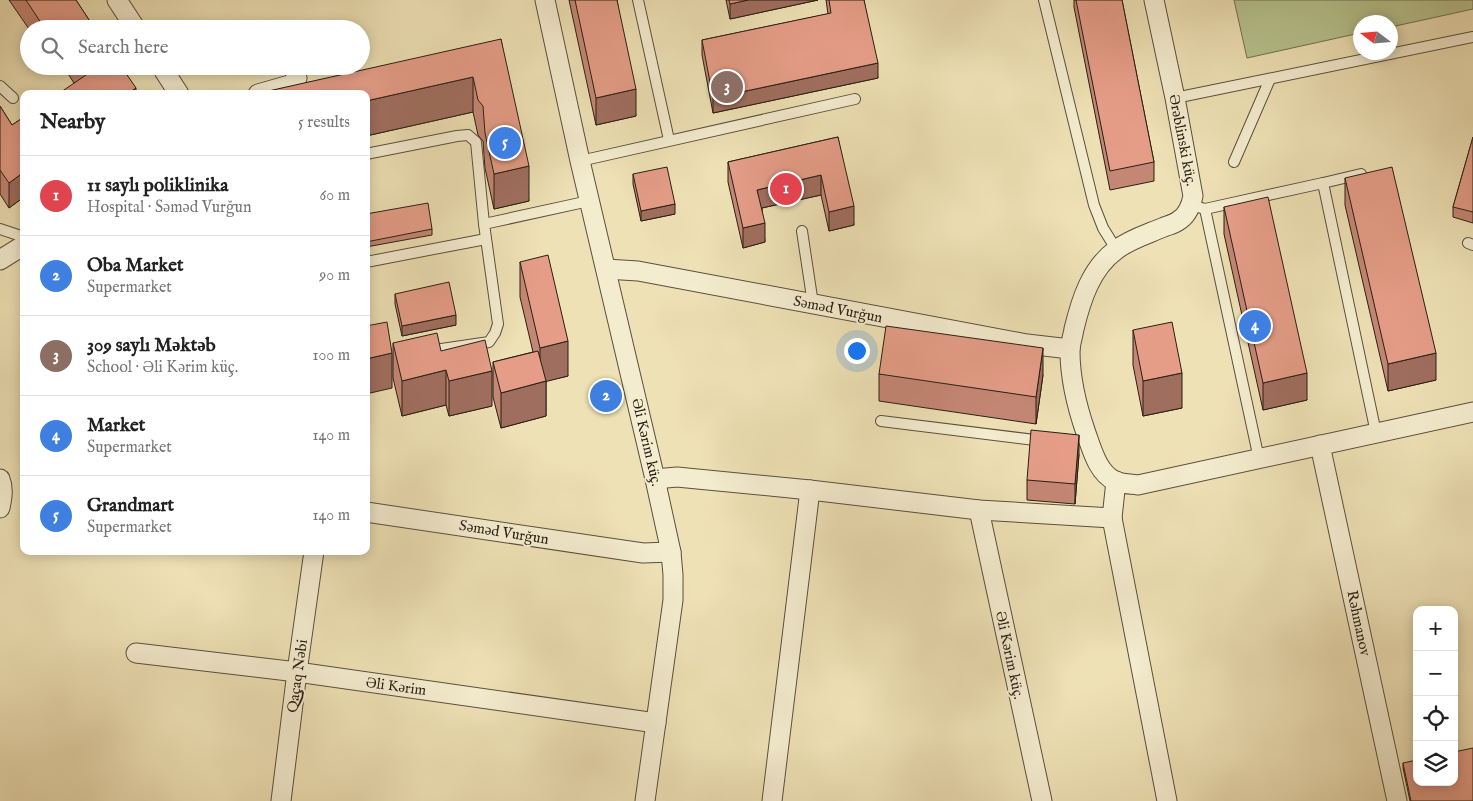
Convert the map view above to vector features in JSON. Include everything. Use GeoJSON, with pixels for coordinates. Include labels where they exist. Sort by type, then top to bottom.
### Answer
{"type":"FeatureCollection","features":[{"type":"Feature","properties":{"kind":"street"},"geometry":{"type":"LineString","coordinates":[[117,0],[130,20]]}},
{"type":"Feature","properties":{"kind":"street","name":"Əli Kərim küç."},"geometry":{"type":"LineString","coordinates":[[545,0],[589,201],[671,552],[673,575],[672,600],[645,801]]}},
{"type":"Feature","properties":{"kind":"street","name":"Ərəblinski küç."},"geometry":{"type":"LineString","coordinates":[[1116,481],[1105,474],[1084,441],[1072,380],[1070,350],[1077,320],[1087,288],[1100,266],[1116,249],[1179,221],[1198,207],[1193,196],[1154,0]]}},
{"type":"Feature","properties":{"kind":"street"},"geometry":{"type":"LineString","coordinates":[[167,75],[177,90]]}},
{"type":"Feature","properties":{"kind":"street"},"geometry":{"type":"LineString","coordinates":[[272,90],[293,84],[297,78],[296,75]]}},
{"type":"Feature","properties":{"kind":"street"},"geometry":{"type":"LineString","coordinates":[[0,260],[20,248]]}},
{"type":"Feature","properties":{"kind":"street","name":"Səməd Vurğun"},"geometry":{"type":"LineString","coordinates":[[606,269],[638,271],[1027,344],[1070,350]]}},
{"type":"Feature","properties":{"kind":"street"},"geometry":{"type":"LineString","coordinates":[[1167,801],[1112,518],[1116,481],[1138,485],[1473,412]]}},
{"type":"Feature","properties":{"kind":"street","name":"Rəhmanov"},"geometry":{"type":"LineString","coordinates":[[1320,445],[1397,801]]}},
{"type":"Feature","properties":{"kind":"street"},"geometry":{"type":"LineString","coordinates":[[655,479],[677,477],[810,490],[979,510],[1112,518]]}},
{"type":"Feature","properties":{"kind":"street"},"geometry":{"type":"LineString","coordinates":[[0,479],[2,498],[0,508]]}},
{"type":"Feature","properties":{"kind":"street"},"geometry":{"type":"LineString","coordinates":[[772,801],[810,490]]}},
{"type":"Feature","properties":{"kind":"street","name":"Əli Kərim küç."},"geometry":{"type":"LineString","coordinates":[[979,510],[1042,801]]}},
{"type":"Feature","properties":{"kind":"street","name":"Səməd Vurğun"},"geometry":{"type":"LineString","coordinates":[[370,513],[642,553],[671,552]]}},
{"type":"Feature","properties":{"kind":"street","name":"Qaçaq Nəbi"},"geometry":{"type":"LineString","coordinates":[[281,801],[313,555]]}},
{"type":"Feature","properties":{"kind":"street","name":"Əli Kərim"},"geometry":{"type":"LineString","coordinates":[[136,653],[297,672],[656,723]]}},
{"type":"Feature","properties":{"kind":"lane"},"geometry":{"type":"LineString","coordinates":[[638,0],[669,140]]}},
{"type":"Feature","properties":{"kind":"lane"},"geometry":{"type":"LineString","coordinates":[[1044,0],[1094,205],[1103,228],[1116,249]]}},
{"type":"Feature","properties":{"kind":"lane"},"geometry":{"type":"LineString","coordinates":[[1175,98],[1473,37]]}},
{"type":"Feature","properties":{"kind":"lane"},"geometry":{"type":"LineString","coordinates":[[1234,162],[1270,79]]}},
{"type":"Feature","properties":{"kind":"lane"},"geometry":{"type":"LineString","coordinates":[[0,86],[13,98]]}},
{"type":"Feature","properties":{"kind":"lane"},"geometry":{"type":"LineString","coordinates":[[580,161],[855,99]]}},
{"type":"Feature","properties":{"kind":"lane"},"geometry":{"type":"LineString","coordinates":[[370,153],[457,136],[468,136],[476,142],[484,224],[498,324],[489,342],[419,353]]}},
{"type":"Feature","properties":{"kind":"lane"},"geometry":{"type":"LineString","coordinates":[[1259,459],[1198,207],[1323,184],[1361,174]]}},
{"type":"Feature","properties":{"kind":"lane"},"geometry":{"type":"LineString","coordinates":[[1323,184],[1376,433]]}},
{"type":"Feature","properties":{"kind":"lane"},"geometry":{"type":"LineString","coordinates":[[484,224],[589,201]]}},
{"type":"Feature","properties":{"kind":"lane"},"geometry":{"type":"LineString","coordinates":[[0,229],[20,236]]}},
{"type":"Feature","properties":{"kind":"lane"},"geometry":{"type":"LineString","coordinates":[[802,231],[813,304]]}},
{"type":"Feature","properties":{"kind":"lane"},"geometry":{"type":"LineString","coordinates":[[370,261],[486,240]]}},
{"type":"Feature","properties":{"kind":"lane"},"geometry":{"type":"LineString","coordinates":[[881,421],[1051,442]]}},
{"type":"Feature","properties":{"kind":"green space"},"geometry":{"type":"Polygon","coordinates":[[[1234,0],[1473,0],[1473,9],[1398,25],[1398,15],[1353,15],[1353,35],[1247,58],[1234,0]]]}},
{"type":"Feature","properties":{"kind":"building"},"geometry":{"type":"Polygon","coordinates":[[[26,0],[76,0],[89,20],[39,20],[26,0]]]}},
{"type":"Feature","properties":{"kind":"building"},"geometry":{"type":"Polygon","coordinates":[[[575,0],[617,0],[636,89],[596,98],[575,0]]]}},
{"type":"Feature","properties":{"kind":"building"},"geometry":{"type":"Polygon","coordinates":[[[729,0],[748,0],[730,4],[729,0]]]}},
{"type":"Feature","properties":{"kind":"building"},"geometry":{"type":"Polygon","coordinates":[[[829,0],[864,0],[878,63],[713,98],[702,40],[831,13],[829,0]]]}},
{"type":"Feature","properties":{"kind":"building"},"geometry":{"type":"Polygon","coordinates":[[[1076,0],[1122,0],[1154,162],[1110,171],[1076,0]]]}},
{"type":"Feature","properties":{"kind":"building"},"geometry":{"type":"Polygon","coordinates":[[[501,39],[529,166],[494,174],[485,133],[483,106],[478,100],[473,77],[370,100],[370,90],[273,90],[340,75],[370,75],[370,68],[501,39]]]}},
{"type":"Feature","properties":{"kind":"building"},"geometry":{"type":"Polygon","coordinates":[[[86,75],[127,75],[136,88],[133,90],[64,90],[86,75]]]}},
{"type":"Feature","properties":{"kind":"building"},"geometry":{"type":"Polygon","coordinates":[[[0,106],[12,125],[20,120],[20,175],[9,183],[0,170],[0,106]]]}},
{"type":"Feature","properties":{"kind":"building"},"geometry":{"type":"Polygon","coordinates":[[[838,137],[854,206],[829,212],[821,175],[757,190],[765,223],[743,228],[728,162],[838,137]]]}},
{"type":"Feature","properties":{"kind":"building"},"geometry":{"type":"Polygon","coordinates":[[[1473,137],[1473,212],[1453,207],[1473,137]]]}},
{"type":"Feature","properties":{"kind":"building"},"geometry":{"type":"Polygon","coordinates":[[[667,167],[675,204],[641,211],[633,174],[667,167]]]}},
{"type":"Feature","properties":{"kind":"building"},"geometry":{"type":"Polygon","coordinates":[[[1392,167],[1436,353],[1388,364],[1345,178],[1392,167]]]}},
{"type":"Feature","properties":{"kind":"building"},"geometry":{"type":"Polygon","coordinates":[[[1268,197],[1307,373],[1263,383],[1224,207],[1268,197]]]}},
{"type":"Feature","properties":{"kind":"building"},"geometry":{"type":"Polygon","coordinates":[[[428,203],[432,229],[370,241],[370,213],[428,203]]]}},
{"type":"Feature","properties":{"kind":"building"},"geometry":{"type":"Polygon","coordinates":[[[548,255],[568,341],[540,348],[520,262],[548,255]]]}},
{"type":"Feature","properties":{"kind":"building"},"geometry":{"type":"Polygon","coordinates":[[[449,282],[456,315],[402,326],[395,294],[449,282]]]}},
{"type":"Feature","properties":{"kind":"building"},"geometry":{"type":"Polygon","coordinates":[[[387,322],[392,353],[370,358],[370,325],[387,322]]]}},
{"type":"Feature","properties":{"kind":"building"},"geometry":{"type":"Polygon","coordinates":[[[1172,322],[1182,373],[1143,381],[1133,330],[1172,322]]]}},
{"type":"Feature","properties":{"kind":"building"},"geometry":{"type":"Polygon","coordinates":[[[886,326],[1043,348],[1036,397],[879,374],[886,326]]]}},
{"type":"Feature","properties":{"kind":"building"},"geometry":{"type":"Polygon","coordinates":[[[437,333],[441,351],[485,340],[492,371],[449,381],[446,370],[402,381],[393,343],[437,333]]]}},
{"type":"Feature","properties":{"kind":"building"},"geometry":{"type":"Polygon","coordinates":[[[538,351],[546,381],[501,393],[493,362],[538,351]]]}},
{"type":"Feature","properties":{"kind":"building"},"geometry":{"type":"Polygon","coordinates":[[[1031,430],[1079,435],[1075,484],[1027,480],[1031,430]]]}},
{"type":"Feature","properties":{"kind":"building"},"geometry":{"type":"Polygon","coordinates":[[[1473,748],[1473,801],[1411,801],[1403,763],[1413,761],[1413,786],[1458,786],[1458,751],[1473,748]]]}},
{"type":"Feature","properties":{"kind":"place","name":"309 saylı Məktəb"},"geometry":{"type":"Point","coordinates":[727,87]}},
{"type":"Feature","properties":{"kind":"place","name":"Grandmart"},"geometry":{"type":"Point","coordinates":[505,143]}},
{"type":"Feature","properties":{"kind":"place","name":"11 saylı poliklinika"},"geometry":{"type":"Point","coordinates":[786,189]}},
{"type":"Feature","properties":{"kind":"place","name":"Market"},"geometry":{"type":"Point","coordinates":[1255,326]}},
{"type":"Feature","properties":{"kind":"place","name":"Oba Market"},"geometry":{"type":"Point","coordinates":[606,396]}}]}
